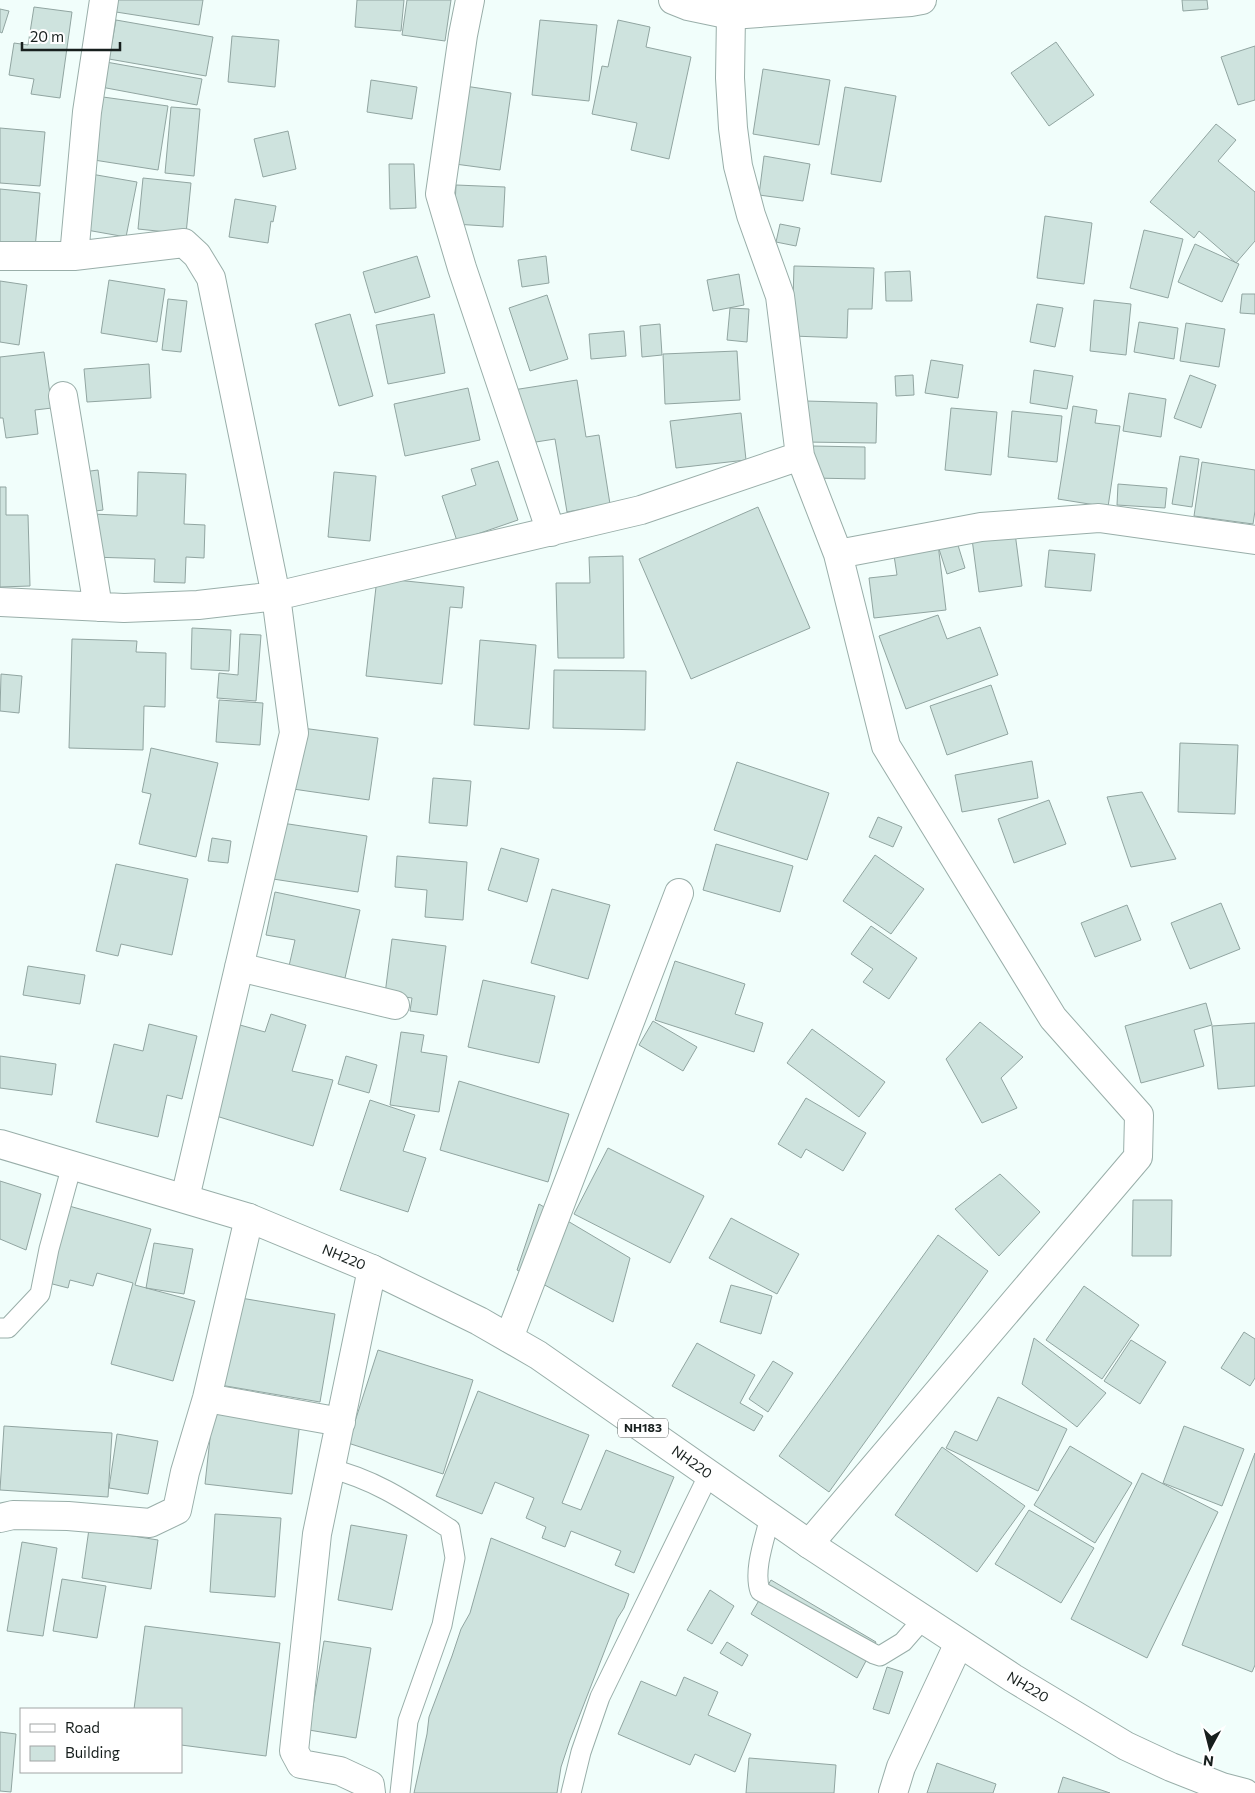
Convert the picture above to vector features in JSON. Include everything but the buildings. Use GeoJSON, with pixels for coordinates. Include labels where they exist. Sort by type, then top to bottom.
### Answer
{"type":"FeatureCollection","features":[{"type":"Feature","properties":{"kind":"main road"},"geometry":{"type":"LineString","coordinates":[[74,256],[87,112],[104,0]]}},
{"type":"Feature","properties":{"kind":"main road"},"geometry":{"type":"LineString","coordinates":[[470,0],[463,35],[440,194],[462,268],[551,532]]}},
{"type":"Feature","properties":{"kind":"main road"},"geometry":{"type":"LineString","coordinates":[[673,0],[688,6],[734,7],[911,2],[922,0]]}},
{"type":"Feature","properties":{"kind":"main road"},"geometry":{"type":"LineString","coordinates":[[734,7],[730,78],[733,128],[738,166],[751,215],[780,296],[800,456],[838,554],[886,746],[1053,1018],[1139,1115],[1138,1157],[809,1544]]}},
{"type":"Feature","properties":{"kind":"main road"},"geometry":{"type":"LineString","coordinates":[[0,256],[74,256],[184,243],[197,255],[210,278],[276,596],[294,732],[185,1198]]}},
{"type":"Feature","properties":{"kind":"main road"},"geometry":{"type":"LineString","coordinates":[[63,396],[98,607]]}},
{"type":"Feature","properties":{"kind":"main road"},"geometry":{"type":"LineString","coordinates":[[0,602],[124,608],[198,605],[276,596],[641,510],[800,456]]}},
{"type":"Feature","properties":{"kind":"main road"},"geometry":{"type":"LineString","coordinates":[[838,554],[981,527],[1099,518],[1255,540]]}},
{"type":"Feature","properties":{"kind":"main road"},"geometry":{"type":"LineString","coordinates":[[508,1338],[679,893]]}},
{"type":"Feature","properties":{"kind":"main road"},"geometry":{"type":"LineString","coordinates":[[239,967],[395,1005]]}},
{"type":"Feature","properties":{"kind":"main road","name":"NH220"},"geometry":{"type":"LineString","coordinates":[[0,1144],[249,1218],[372,1269],[480,1321],[538,1355],[809,1544],[1013,1678],[1126,1746],[1222,1787],[1245,1793]]}},
{"type":"Feature","properties":{"kind":"main road"},"geometry":{"type":"LineString","coordinates":[[0,1518],[13,1515],[68,1516],[150,1523],[177,1510],[185,1472],[207,1398],[249,1218]]}},
{"type":"Feature","properties":{"kind":"main road"},"geometry":{"type":"LineString","coordinates":[[372,1269],[317,1534],[294,1751],[301,1764],[340,1771],[370,1785],[372,1793]]}},
{"type":"Feature","properties":{"kind":"main road"},"geometry":{"type":"LineString","coordinates":[[207,1398],[341,1422]]}},
{"type":"Feature","properties":{"kind":"main road"},"geometry":{"type":"LineString","coordinates":[[893,1793],[901,1767],[959,1643]]}},
{"type":"Feature","properties":{"kind":"lane"},"geometry":{"type":"LineString","coordinates":[[0,1328],[8,1328],[40,1294],[49,1249],[72,1165]]}},
{"type":"Feature","properties":{"kind":"lane"},"geometry":{"type":"LineString","coordinates":[[331,1469],[364,1478],[416,1507],[450,1529],[455,1558],[442,1625],[408,1721],[400,1793]]}},
{"type":"Feature","properties":{"kind":"lane"},"geometry":{"type":"LineString","coordinates":[[572,1793],[581,1752],[600,1697],[709,1474]]}},
{"type":"Feature","properties":{"kind":"lane"},"geometry":{"type":"LineString","coordinates":[[770,1517],[760,1556],[758,1584],[760,1591],[880,1656],[903,1642],[923,1619]]}}]}
